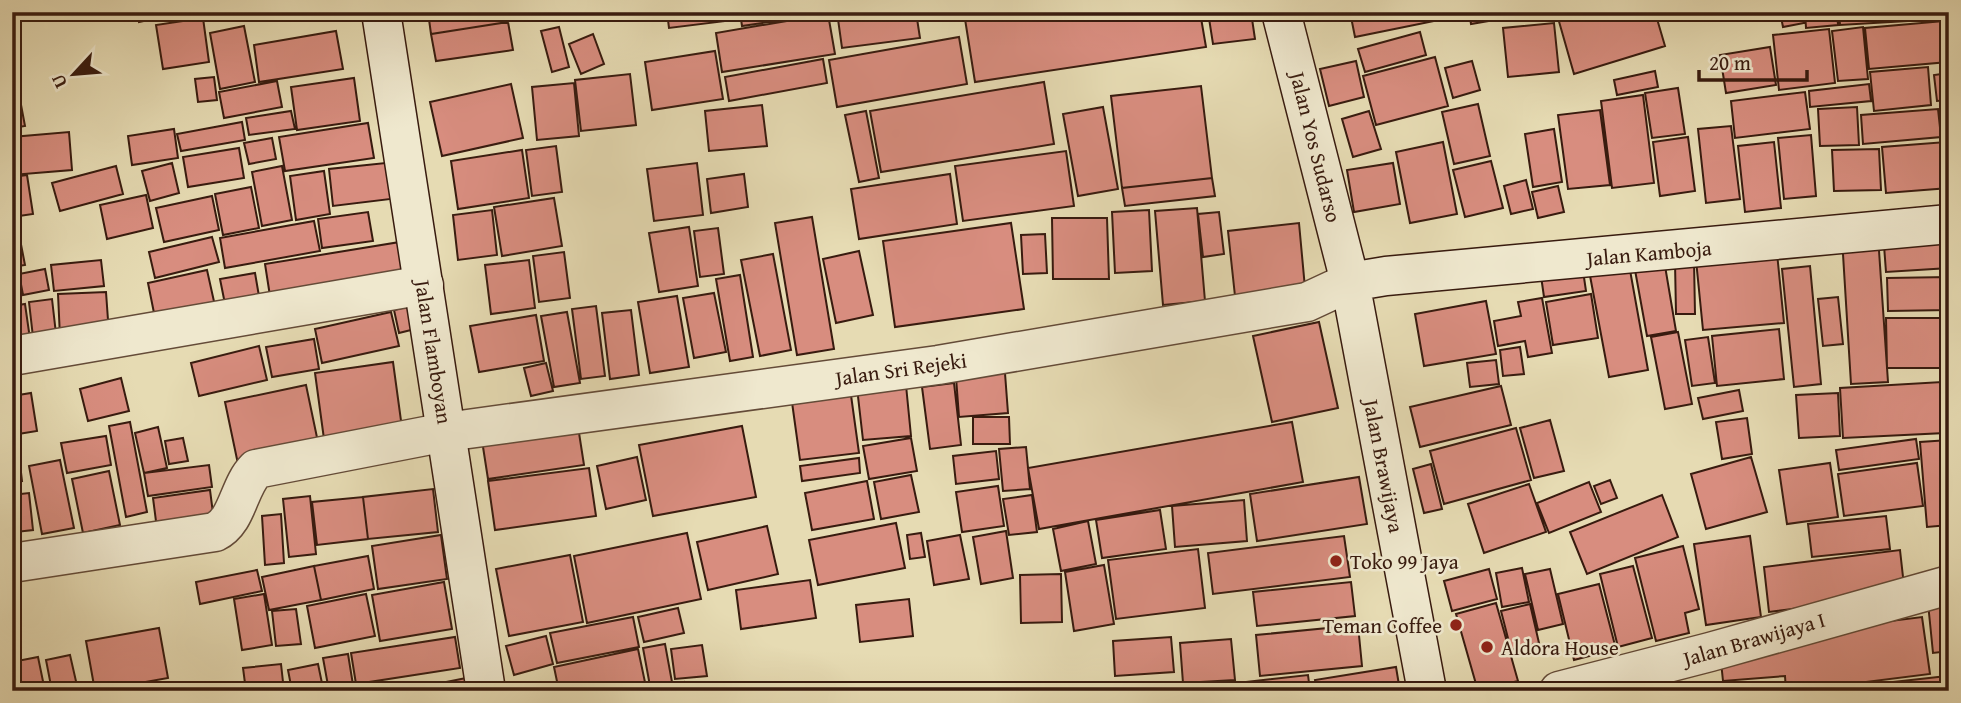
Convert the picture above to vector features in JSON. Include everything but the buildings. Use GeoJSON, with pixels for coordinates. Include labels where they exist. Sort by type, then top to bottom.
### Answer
{"type":"FeatureCollection","features":[{"type":"Feature","properties":{"kind":"street","name":"Jalan Flamboyan"},"geometry":{"type":"LineString","coordinates":[[381,12],[486,691]]}},
{"type":"Feature","properties":{"kind":"street","name":"Jalan Yos Sudarso"},"geometry":{"type":"LineString","coordinates":[[1281,12],[1350,282]]}},
{"type":"Feature","properties":{"kind":"street","name":"Jalan Kamboja"},"geometry":{"type":"LineString","coordinates":[[1350,282],[1386,276],[1949,225]]}},
{"type":"Feature","properties":{"kind":"street","name":"Jalan Sri Rejeki"},"geometry":{"type":"LineString","coordinates":[[12,563],[215,532],[228,522],[244,485],[256,470],[446,432],[938,365],[1307,302],[1350,282]]}},
{"type":"Feature","properties":{"kind":"street","name":"Jalan Brawijaya"},"geometry":{"type":"LineString","coordinates":[[1350,282],[1427,691]]}},
{"type":"Feature","properties":{"kind":"street"},"geometry":{"type":"LineString","coordinates":[[12,356],[424,285]]}},
{"type":"Feature","properties":{"kind":"street","name":"Jalan Brawijaya I"},"geometry":{"type":"LineString","coordinates":[[1559,691],[1710,653],[1949,585]]}},
{"type":"Feature","properties":{"kind":"place","name":"Toko 99 Jaya"},"geometry":{"type":"Point","coordinates":[1336,561]}},
{"type":"Feature","properties":{"kind":"place","name":"Teman Coffee"},"geometry":{"type":"Point","coordinates":[1456,625]}},
{"type":"Feature","properties":{"kind":"place","name":"Aldora House"},"geometry":{"type":"Point","coordinates":[1487,647]}}]}
